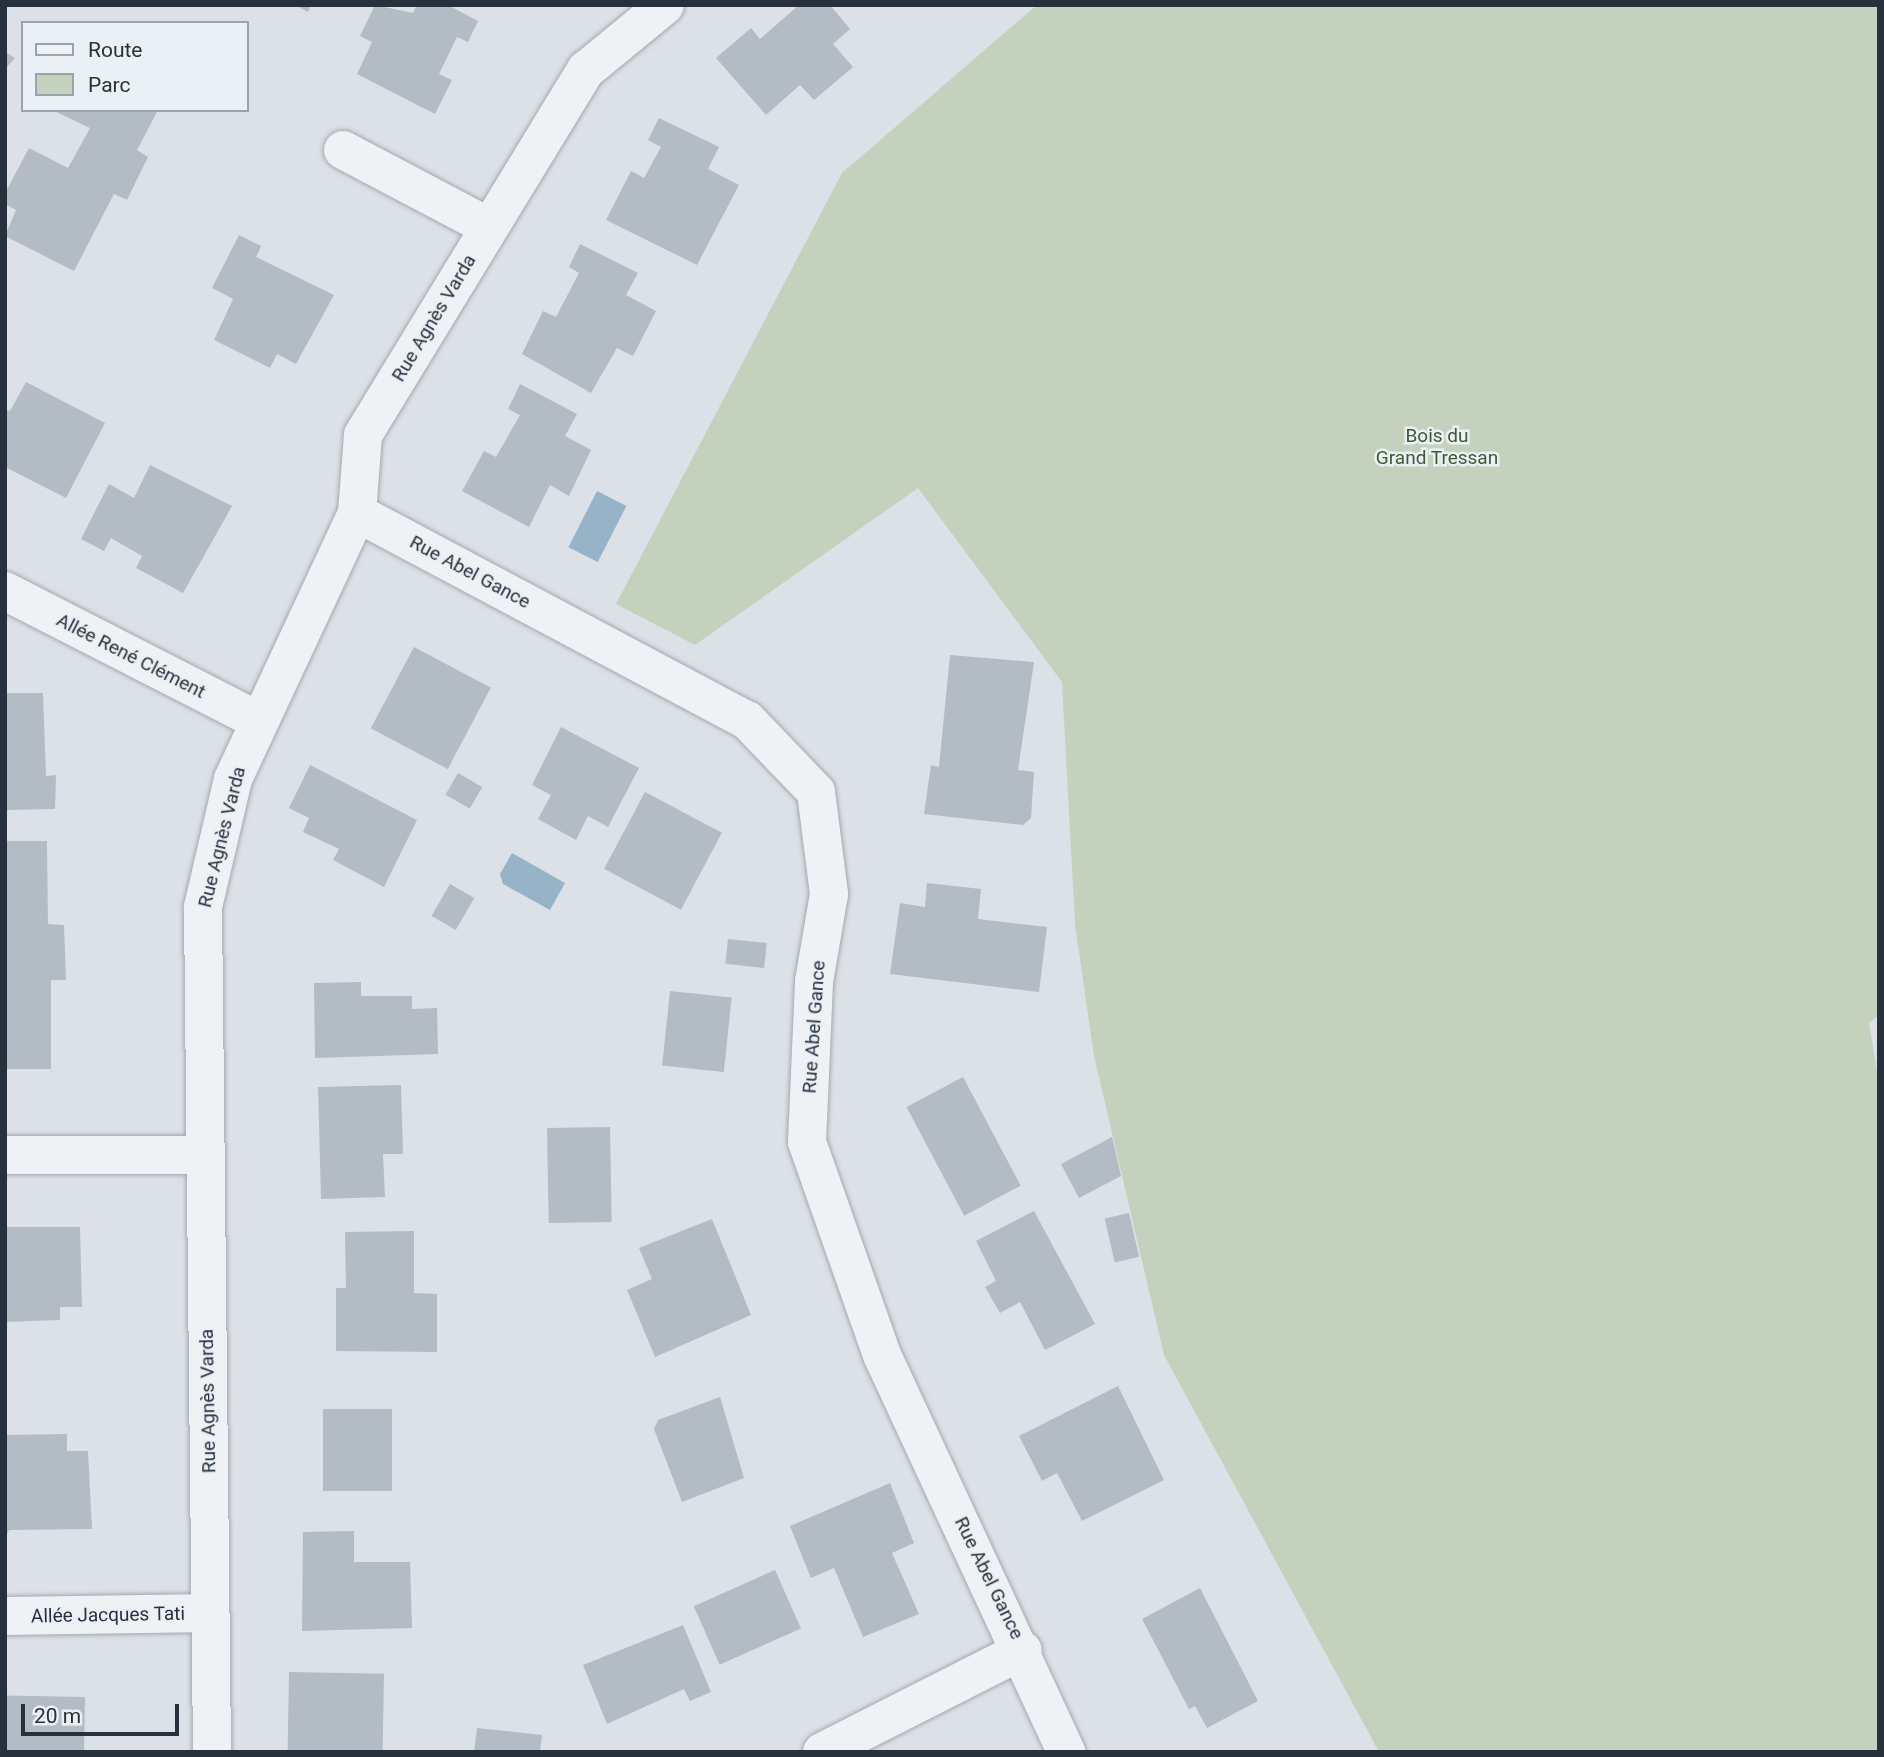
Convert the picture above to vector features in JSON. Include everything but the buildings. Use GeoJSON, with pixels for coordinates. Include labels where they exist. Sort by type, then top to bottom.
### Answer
{"type":"FeatureCollection","features":[{"type":"Feature","properties":{"kind":"street","name":"Rue Agnès Varda"},"geometry":{"type":"LineString","coordinates":[[212,1752],[203,907],[233,779],[257,720],[357,513],[363,435],[586,70],[664,5]]}},
{"type":"Feature","properties":{"kind":"street"},"geometry":{"type":"LineString","coordinates":[[343,149],[489,227]]}},
{"type":"Feature","properties":{"kind":"street","name":"Rue Abel Gance"},"geometry":{"type":"LineString","coordinates":[[357,513],[747,720],[816,792],[829,894],[814,982],[807,1142],[882,1354],[1023,1650],[1066,1752]]}},
{"type":"Feature","properties":{"kind":"street","name":"Allée René Clément"},"geometry":{"type":"LineString","coordinates":[[5,591],[257,720]]}},
{"type":"Feature","properties":{"kind":"street"},"geometry":{"type":"LineString","coordinates":[[5,1155],[206,1156]]}},
{"type":"Feature","properties":{"kind":"street","name":"Allée Jacques Tati"},"geometry":{"type":"LineString","coordinates":[[5,1616],[210,1614]]}},
{"type":"Feature","properties":{"kind":"street"},"geometry":{"type":"LineString","coordinates":[[822,1752],[1023,1650]]}},
{"type":"Feature","properties":{"kind":"green space","name":"Bois du Grand Tressan"},"geometry":{"type":"Polygon","coordinates":[[[1037,5],[1879,5],[1879,1015],[1869,1023],[1879,1084],[1879,1752],[1379,1752],[1164,1355],[1094,1056],[1075,924],[1062,682],[918,488],[695,645],[616,604],[842,173],[1037,5]]]}},
{"type":"Feature","properties":{"kind":"water"},"geometry":{"type":"Polygon","coordinates":[[[597,491],[626,506],[598,562],[568,547],[597,491]]]}},
{"type":"Feature","properties":{"kind":"water"},"geometry":{"type":"Polygon","coordinates":[[[512,853],[565,883],[550,910],[503,884],[500,874],[512,853]]]}}]}
